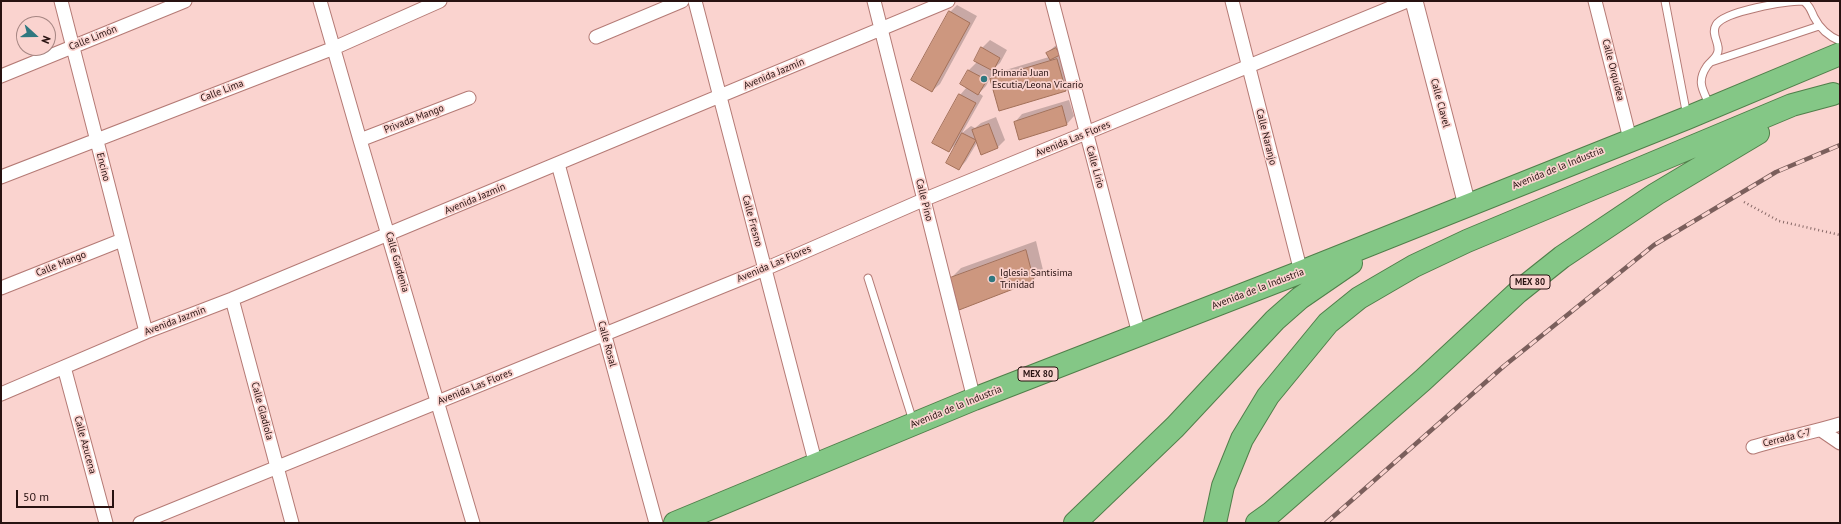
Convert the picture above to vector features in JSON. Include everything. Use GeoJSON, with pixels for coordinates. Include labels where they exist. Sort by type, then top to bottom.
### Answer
{"type":"FeatureCollection","features":[{"type":"Feature","properties":{"kind":"highway","name":"Avenida de la Industria"},"geometry":{"type":"LineString","coordinates":[[675,523],[974,399],[1301,272],[1630,139],[1687,118],[1840,54]]}},
{"type":"Feature","properties":{"kind":"highway"},"geometry":{"type":"LineString","coordinates":[[1215,523],[1224,486],[1242,439],[1268,396],[1328,323],[1359,298],[1414,266],[1467,241],[1792,105],[1837,93]]}},
{"type":"Feature","properties":{"kind":"highway","name":"MEX 80"},"geometry":{"type":"LineString","coordinates":[[1257,523],[1272,513],[1423,380],[1518,292],[1562,257],[1656,194],[1743,140],[1837,93]]}},
{"type":"Feature","properties":{"kind":"highway"},"geometry":{"type":"LineString","coordinates":[[1075,523],[1176,427],[1275,320],[1326,278],[1403,231]]}},
{"type":"Feature","properties":{"kind":"street","name":"Encino"},"geometry":{"type":"LineString","coordinates":[[61,1],[146,332]]}},
{"type":"Feature","properties":{"kind":"street","name":"Calle Limón"},"geometry":{"type":"LineString","coordinates":[[1,76],[185,1]]}},
{"type":"Feature","properties":{"kind":"street","name":"Calle Gardenia"},"geometry":{"type":"LineString","coordinates":[[320,1],[473,523]]}},
{"type":"Feature","properties":{"kind":"street","name":"Calle Lima"},"geometry":{"type":"LineString","coordinates":[[1,176],[334,48],[440,1]]}},
{"type":"Feature","properties":{"kind":"street"},"geometry":{"type":"LineString","coordinates":[[596,37],[682,1]]}},
{"type":"Feature","properties":{"kind":"street","name":"Calle Fresno"},"geometry":{"type":"LineString","coordinates":[[695,1],[816,465]]}},
{"type":"Feature","properties":{"kind":"street","name":"Calle Pino"},"geometry":{"type":"LineString","coordinates":[[874,1],[974,399]]}},
{"type":"Feature","properties":{"kind":"street","name":"Avenida Jazmín"},"geometry":{"type":"LineString","coordinates":[[1,394],[146,332],[232,299],[948,1]]}},
{"type":"Feature","properties":{"kind":"street","name":"Calle Lirio"},"geometry":{"type":"LineString","coordinates":[[1052,1],[1139,334]]}},
{"type":"Feature","properties":{"kind":"street","name":"Calle Naranjo"},"geometry":{"type":"LineString","coordinates":[[1232,1],[1301,272]]}},
{"type":"Feature","properties":{"kind":"street","name":"Avenida Las Flores"},"geometry":{"type":"LineString","coordinates":[[140,523],[765,269],[923,200],[1407,1]]}},
{"type":"Feature","properties":{"kind":"street","name":"Calle Clavel"},"geometry":{"type":"LineString","coordinates":[[1414,1],[1467,205]]}},
{"type":"Feature","properties":{"kind":"street","name":"Calle Orquídea"},"geometry":{"type":"LineString","coordinates":[[1595,1],[1630,139]]}},
{"type":"Feature","properties":{"kind":"street","name":"Privada Mango"},"geometry":{"type":"LineString","coordinates":[[360,140],[469,98]]}},
{"type":"Feature","properties":{"kind":"street","name":"Calle Rosal"},"geometry":{"type":"LineString","coordinates":[[558,164],[656,523]]}},
{"type":"Feature","properties":{"kind":"street","name":"Calle Mango"},"geometry":{"type":"LineString","coordinates":[[1,288],[122,240]]}},
{"type":"Feature","properties":{"kind":"street","name":"Calle Gladiola"},"geometry":{"type":"LineString","coordinates":[[232,299],[292,523]]}},
{"type":"Feature","properties":{"kind":"street","name":"Calle Azucena"},"geometry":{"type":"LineString","coordinates":[[64,367],[106,523]]}},
{"type":"Feature","properties":{"kind":"street","name":"Cerrada C-7"},"geometry":{"type":"LineString","coordinates":[[1753,447],[1840,424]]}},
{"type":"Feature","properties":{"kind":"street"},"geometry":{"type":"LineString","coordinates":[[1821,430],[1840,443]]}},
{"type":"Feature","properties":{"kind":"lane"},"geometry":{"type":"LineString","coordinates":[[1665,1],[1687,118]]}},
{"type":"Feature","properties":{"kind":"lane"},"geometry":{"type":"LineString","coordinates":[[1711,108],[1700,80],[1710,62],[1718,52],[1714,30],[1716,25],[1725,17],[1768,6],[1803,1],[1808,5],[1819,26],[1828,36],[1840,41]]}},
{"type":"Feature","properties":{"kind":"lane"},"geometry":{"type":"LineString","coordinates":[[1710,62],[1819,26]]}},
{"type":"Feature","properties":{"kind":"lane"},"geometry":{"type":"LineString","coordinates":[[868,278],[914,424]]}},
{"type":"Feature","properties":{"kind":"path"},"geometry":{"type":"LineString","coordinates":[[1744,202],[1779,221],[1840,235]]}},
{"type":"Feature","properties":{"kind":"building"},"geometry":{"type":"Polygon","coordinates":[[[949,11],[970,23],[932,92],[911,80],[949,11]]]}},
{"type":"Feature","properties":{"kind":"building"},"geometry":{"type":"Polygon","coordinates":[[[981,47],[1000,58],[993,71],[974,61],[981,47]]]}},
{"type":"Feature","properties":{"kind":"building"},"geometry":{"type":"Polygon","coordinates":[[[1056,48],[1060,55],[1050,60],[1046,53],[1056,48]]]}},
{"type":"Feature","properties":{"kind":"building"},"geometry":{"type":"Polygon","coordinates":[[[1057,59],[1066,91],[999,111],[990,79],[1057,59]]]}},
{"type":"Feature","properties":{"kind":"building"},"geometry":{"type":"Polygon","coordinates":[[[968,70],[987,80],[978,95],[960,84],[968,70]]]}},
{"type":"Feature","properties":{"kind":"building"},"geometry":{"type":"Polygon","coordinates":[[[959,94],[976,103],[949,152],[932,143],[959,94]]]}},
{"type":"Feature","properties":{"kind":"building"},"geometry":{"type":"Polygon","coordinates":[[[1062,106],[1067,125],[1019,140],[1014,122],[1062,106]]]}},
{"type":"Feature","properties":{"kind":"building"},"geometry":{"type":"Polygon","coordinates":[[[989,124],[998,148],[981,155],[972,130],[989,124]]]}},
{"type":"Feature","properties":{"kind":"building"},"geometry":{"type":"Polygon","coordinates":[[[962,133],[976,140],[959,170],[946,163],[962,133]]]}},
{"type":"Feature","properties":{"kind":"building","name":"Iglesia Santisima Trinidad"},"geometry":{"type":"Polygon","coordinates":[[[1026,250],[1034,281],[959,310],[950,278],[1026,250]]]}},
{"type":"Feature","properties":{"kind":"railway"},"geometry":{"type":"LineString","coordinates":[[1326,523],[1504,366],[1654,245],[1776,172],[1840,145]]}},
{"type":"Feature","properties":{"kind":"place","name":"Primaria Juan Escutia/Leona Vicario"},"geometry":{"type":"Point","coordinates":[984,79]}},
{"type":"Feature","properties":{"kind":"place","name":"Iglesia Santisima Trinidad"},"geometry":{"type":"Point","coordinates":[992,279]}}]}
